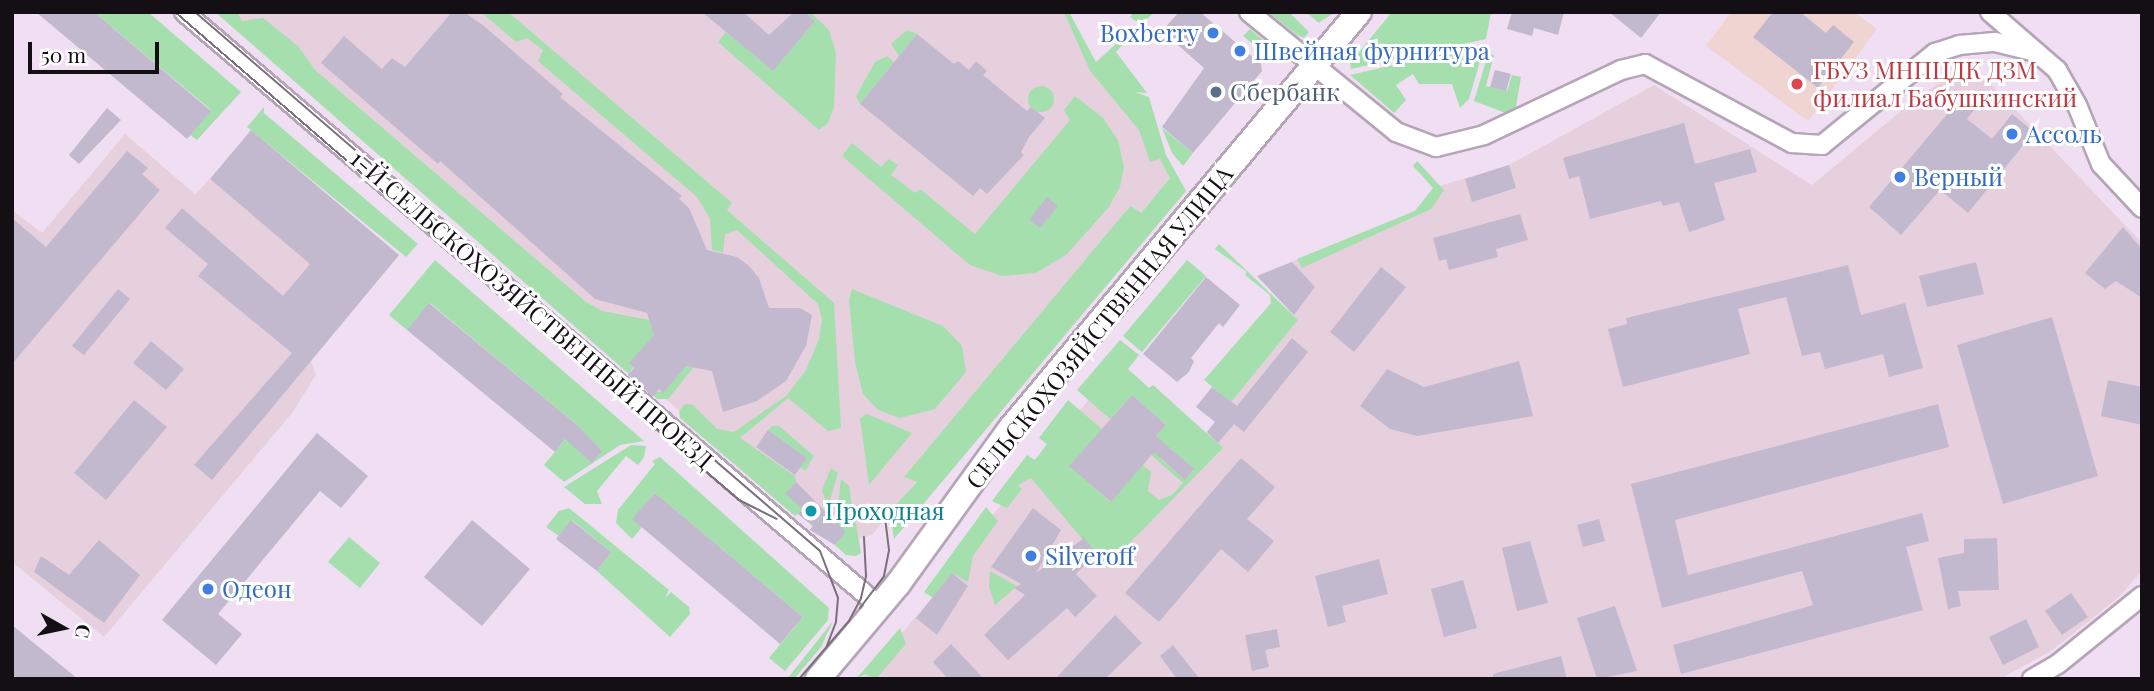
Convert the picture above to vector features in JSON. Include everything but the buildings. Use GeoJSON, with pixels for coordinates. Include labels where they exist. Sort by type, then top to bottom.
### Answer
{"type":"FeatureCollection","features":[{"type":"Feature","properties":{"kind":"main road","name":"СЕЛЬСКОХОЗЯЙСТВЕННАЯ УЛИЦА"},"geometry":{"type":"LineString","coordinates":[[818,679],[880,606],[1011,428],[1359,12]]}},
{"type":"Feature","properties":{"kind":"street","name":"1-Й СЕЛЬСКОХОЗЯЙСТВЕННЫЙ ПРОЕЗД"},"geometry":{"type":"LineString","coordinates":[[184,12],[880,606]]}},
{"type":"Feature","properties":{"kind":"street"},"geometry":{"type":"LineString","coordinates":[[1250,12],[1396,132],[1436,147],[1484,135],[1620,71],[1645,65],[1792,143],[1822,145],[1935,53],[1959,45],[1995,42],[2036,52]]}},
{"type":"Feature","properties":{"kind":"street"},"geometry":{"type":"LineString","coordinates":[[1990,12],[2057,70],[2077,105],[2101,164],[2142,208]]}},
{"type":"Feature","properties":{"kind":"street"},"geometry":{"type":"LineString","coordinates":[[2032,679],[2058,664],[2142,596]]}},
{"type":"Feature","properties":{"kind":"shaded area"},"geometry":{"type":"Polygon","coordinates":[[[221,12],[1069,12],[1093,69],[1138,111],[1170,178],[872,535],[835,545],[810,530],[812,526],[221,12]]]}},
{"type":"Feature","properties":{"kind":"shaded area","name":"ГБУЗ МНПЦДК ДЗМ филиал Бабушкинский"},"geometry":{"type":"Polygon","coordinates":[[[1731,12],[1854,12],[1877,29],[1808,121],[1706,46],[1731,12]]]}},
{"type":"Feature","properties":{"kind":"shaded area"},"geometry":{"type":"Polygon","coordinates":[[[1970,62],[2142,243],[2142,571],[2118,598],[2051,651],[2000,679],[862,679],[938,591],[986,523],[1120,362],[1202,437],[1208,431],[1298,320],[1257,276],[1415,211],[1433,188],[1509,165],[1654,85],[1812,185],[1914,100],[1970,62]]]}},
{"type":"Feature","properties":{"kind":"shaded area"},"geometry":{"type":"Polygon","coordinates":[[[125,134],[195,194],[210,179],[310,263],[351,215],[399,255],[311,361],[316,375],[292,413],[104,637],[12,562],[12,210],[42,233],[125,134]]]}},
{"type":"Feature","properties":{"kind":"green space"},"geometry":{"type":"Polygon","coordinates":[[[94,12],[148,12],[241,92],[197,140],[190,135],[211,110],[94,12]]]}},
{"type":"Feature","properties":{"kind":"green space"},"geometry":{"type":"Polygon","coordinates":[[[215,12],[237,12],[242,21],[263,18],[298,46],[315,70],[586,302],[602,311],[649,320],[655,337],[678,363],[693,368],[668,399],[657,399],[653,395],[663,392],[629,363],[633,367],[629,374],[215,12]]]}},
{"type":"Feature","properties":{"kind":"green space"},"geometry":{"type":"Polygon","coordinates":[[[481,12],[508,12],[732,203],[727,210],[834,303],[841,428],[828,431],[788,398],[740,438],[795,476],[796,482],[786,494],[803,509],[795,516],[680,418],[679,411],[685,404],[693,405],[717,429],[734,432],[786,396],[806,370],[819,339],[822,320],[818,304],[737,230],[725,234],[723,252],[712,250],[710,219],[697,197],[538,61],[543,50],[527,38],[516,42],[481,12]]]}},
{"type":"Feature","properties":{"kind":"green space"},"geometry":{"type":"Polygon","coordinates":[[[804,12],[810,12],[829,30],[836,53],[834,107],[828,123],[819,130],[718,42],[726,32],[773,71],[815,21],[804,12]]]}},
{"type":"Feature","properties":{"kind":"green space"},"geometry":{"type":"Polygon","coordinates":[[[1064,12],[1069,12],[1096,62],[1126,35],[1129,38],[1116,52],[1147,93],[1135,92],[1149,97],[1166,155],[1186,191],[894,539],[890,511],[917,482],[904,477],[1125,212],[1131,206],[1141,213],[1170,178],[1160,159],[1150,162],[1139,130],[1090,71],[1064,12]]]}},
{"type":"Feature","properties":{"kind":"green space"},"geometry":{"type":"Polygon","coordinates":[[[1134,12],[1154,12],[1142,25],[1130,17],[1134,12]]]}},
{"type":"Feature","properties":{"kind":"green space"},"geometry":{"type":"Polygon","coordinates":[[[1268,12],[1289,12],[1309,32],[1304,38],[1297,35],[1268,12]]]}},
{"type":"Feature","properties":{"kind":"green space"},"geometry":{"type":"Polygon","coordinates":[[[1306,12],[1335,12],[1319,23],[1306,12]]]}},
{"type":"Feature","properties":{"kind":"green space"},"geometry":{"type":"Polygon","coordinates":[[[1392,12],[1491,12],[1486,39],[1351,69],[1350,63],[1392,12]]]}},
{"type":"Feature","properties":{"kind":"green space"},"geometry":{"type":"Polygon","coordinates":[[[1250,29],[1282,56],[1276,63],[1243,36],[1250,29]]]}},
{"type":"Feature","properties":{"kind":"green space"},"geometry":{"type":"Polygon","coordinates":[[[907,30],[917,34],[899,56],[891,44],[907,30]]]}},
{"type":"Feature","properties":{"kind":"green space"},"geometry":{"type":"Polygon","coordinates":[[[1485,44],[1469,99],[1460,108],[1452,84],[1419,84],[1413,74],[1396,85],[1406,100],[1394,113],[1350,75],[1485,44]]]}},
{"type":"Feature","properties":{"kind":"green space"},"geometry":{"type":"Polygon","coordinates":[[[1488,54],[1494,55],[1486,86],[1507,91],[1512,75],[1521,77],[1515,113],[1511,115],[1474,101],[1488,54]]]}},
{"type":"Feature","properties":{"kind":"green space"},"geometry":{"type":"Polygon","coordinates":[[[887,56],[894,62],[860,104],[856,96],[875,62],[887,56]]]}},
{"type":"Feature","properties":{"kind":"green space"},"geometry":{"type":"Polygon","coordinates":[[[1041,86],[1050,90],[1054,99],[1050,108],[1041,112],[1032,108],[1028,99],[1032,90],[1041,86]]]}},
{"type":"Feature","properties":{"kind":"green space"},"geometry":{"type":"Polygon","coordinates":[[[1075,96],[1103,118],[1118,140],[1124,167],[1120,187],[1109,207],[1067,254],[1036,273],[1002,276],[970,265],[842,156],[852,143],[881,167],[889,159],[898,165],[891,175],[915,193],[920,189],[975,234],[1070,120],[1064,110],[1075,96]]]}},
{"type":"Feature","properties":{"kind":"green space"},"geometry":{"type":"Polygon","coordinates":[[[264,107],[264,113],[418,244],[406,257],[247,127],[264,107]]]}},
{"type":"Feature","properties":{"kind":"green space"},"geometry":{"type":"Polygon","coordinates":[[[1162,128],[1193,153],[1183,166],[1172,153],[1162,128]]]}},
{"type":"Feature","properties":{"kind":"green space"},"geometry":{"type":"Polygon","coordinates":[[[1417,161],[1444,190],[1431,209],[1302,268],[1297,259],[1415,211],[1433,188],[1413,166],[1417,161]]]}},
{"type":"Feature","properties":{"kind":"green space"},"geometry":{"type":"Polygon","coordinates":[[[1219,244],[1298,320],[1215,422],[1226,398],[1204,380],[1271,303],[1270,295],[1245,275],[1247,272],[1215,249],[1219,244]]]}},
{"type":"Feature","properties":{"kind":"green space"},"geometry":{"type":"Polygon","coordinates":[[[435,260],[644,441],[620,445],[564,482],[544,465],[577,425],[430,303],[407,330],[389,315],[435,260]]]}},
{"type":"Feature","properties":{"kind":"green space"},"geometry":{"type":"Polygon","coordinates":[[[1187,260],[1206,276],[1142,352],[1123,336],[1187,260]]]}},
{"type":"Feature","properties":{"kind":"green space"},"geometry":{"type":"Polygon","coordinates":[[[852,289],[943,326],[962,346],[966,372],[935,409],[900,418],[878,410],[863,394],[855,362],[849,300],[852,289]]]}},
{"type":"Feature","properties":{"kind":"green space"},"geometry":{"type":"Polygon","coordinates":[[[1120,340],[1139,355],[1128,369],[1149,388],[1153,385],[1223,448],[1106,567],[1031,478],[1018,485],[1022,489],[1007,508],[992,501],[1027,455],[1035,460],[1047,444],[1039,438],[1068,400],[1111,437],[1098,434],[1070,466],[1110,502],[1119,444],[1151,472],[1148,491],[1159,500],[1172,495],[1183,483],[1077,390],[1120,340]],[[1132,395],[1114,415],[1148,445],[1166,425],[1132,395]],[[1170,448],[1161,459],[1185,479],[1194,470],[1170,448]]]}},
{"type":"Feature","properties":{"kind":"green space"},"geometry":{"type":"Polygon","coordinates":[[[867,414],[912,433],[869,485],[860,418],[867,414]]]}},
{"type":"Feature","properties":{"kind":"green space"},"geometry":{"type":"Polygon","coordinates":[[[772,426],[779,426],[814,456],[805,471],[800,467],[807,458],[768,430],[772,426]]]}},
{"type":"Feature","properties":{"kind":"green space"},"geometry":{"type":"Polygon","coordinates":[[[631,445],[646,446],[644,457],[638,465],[626,456],[597,491],[602,504],[585,504],[564,487],[631,445]]]}},
{"type":"Feature","properties":{"kind":"green space"},"geometry":{"type":"Polygon","coordinates":[[[660,457],[829,608],[828,620],[785,671],[769,658],[803,617],[655,493],[633,519],[642,527],[632,539],[616,523],[618,510],[655,464],[652,461],[660,457]]]}},
{"type":"Feature","properties":{"kind":"green space"},"geometry":{"type":"Polygon","coordinates":[[[831,468],[838,473],[828,507],[822,490],[831,468]]]}},
{"type":"Feature","properties":{"kind":"green space"},"geometry":{"type":"Polygon","coordinates":[[[841,479],[849,486],[852,506],[837,512],[841,479]]]}},
{"type":"Feature","properties":{"kind":"green space"},"geometry":{"type":"Polygon","coordinates":[[[986,507],[998,521],[973,556],[968,582],[952,573],[933,598],[924,592],[986,507]]]}},
{"type":"Feature","properties":{"kind":"green space"},"geometry":{"type":"Polygon","coordinates":[[[569,508],[669,590],[665,598],[671,592],[689,607],[690,614],[670,637],[597,571],[611,552],[572,520],[559,536],[546,527],[559,511],[569,508]]]}},
{"type":"Feature","properties":{"kind":"green space"},"geometry":{"type":"Polygon","coordinates":[[[854,512],[861,553],[856,556],[846,555],[835,545],[846,532],[832,520],[843,517],[846,523],[854,522],[854,512]]]}},
{"type":"Feature","properties":{"kind":"green space"},"geometry":{"type":"Polygon","coordinates":[[[349,537],[380,563],[360,588],[328,562],[349,537]]]}},
{"type":"Feature","properties":{"kind":"green space"},"geometry":{"type":"Polygon","coordinates":[[[990,571],[1017,586],[995,605],[989,587],[990,571]]]}},
{"type":"Feature","properties":{"kind":"green space"},"geometry":{"type":"Polygon","coordinates":[[[833,621],[821,647],[794,679],[787,679],[833,621]]]}},
{"type":"Feature","properties":{"kind":"green space"},"geometry":{"type":"Polygon","coordinates":[[[900,628],[906,644],[876,679],[866,674],[856,679],[900,628]]]}},
{"type":"Feature","properties":{"kind":"tram line"},"geometry":{"type":"LineString","coordinates":[[175,12],[739,500],[777,519]]}},
{"type":"Feature","properties":{"kind":"tram line"},"geometry":{"type":"LineString","coordinates":[[195,12],[820,551],[838,598],[836,622],[827,646]]}},
{"type":"Feature","properties":{"kind":"tram line"},"geometry":{"type":"LineString","coordinates":[[860,608],[884,576],[889,550],[885,516]]}},
{"type":"Feature","properties":{"kind":"tram line"},"geometry":{"type":"LineString","coordinates":[[799,679],[849,621],[861,598],[866,576],[864,537]]}},
{"type":"Feature","properties":{"kind":"place","name":"Boxberry"},"geometry":{"type":"Point","coordinates":[1213,33]}},
{"type":"Feature","properties":{"kind":"place","name":"Швейная фурнитура"},"geometry":{"type":"Point","coordinates":[1240,51]}},
{"type":"Feature","properties":{"kind":"place","name":"ГБУЗ МНПЦДК ДЗМ филиал Бабушкинский"},"geometry":{"type":"Point","coordinates":[1797,84]}},
{"type":"Feature","properties":{"kind":"place","name":"Сбербанк"},"geometry":{"type":"Point","coordinates":[1216,92]}},
{"type":"Feature","properties":{"kind":"place","name":"Ассоль"},"geometry":{"type":"Point","coordinates":[2012,134]}},
{"type":"Feature","properties":{"kind":"place","name":"Верный"},"geometry":{"type":"Point","coordinates":[1900,177]}},
{"type":"Feature","properties":{"kind":"place","name":"Проходная"},"geometry":{"type":"Point","coordinates":[811,511]}},
{"type":"Feature","properties":{"kind":"place","name":"Silveroff"},"geometry":{"type":"Point","coordinates":[1031,556]}},
{"type":"Feature","properties":{"kind":"place","name":"Одеон"},"geometry":{"type":"Point","coordinates":[208,589]}}]}
